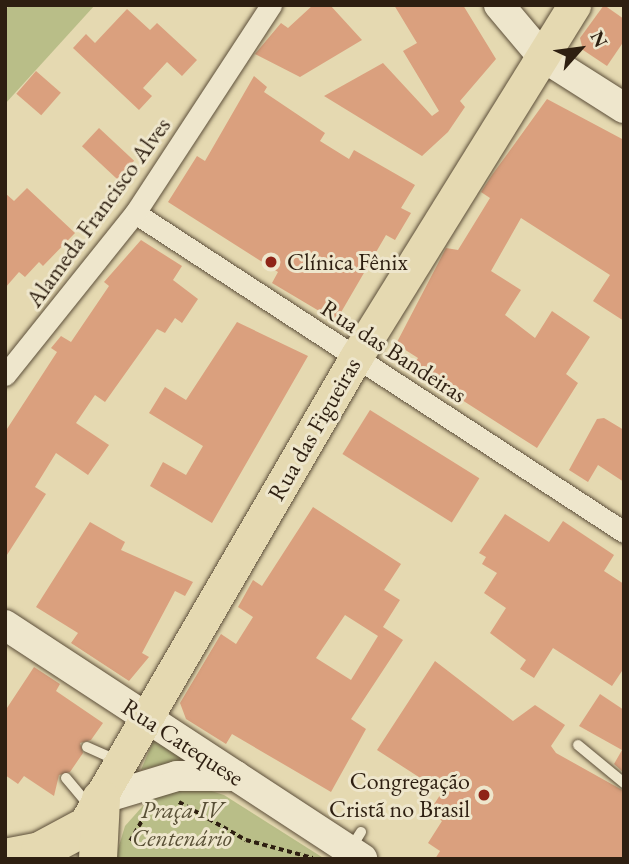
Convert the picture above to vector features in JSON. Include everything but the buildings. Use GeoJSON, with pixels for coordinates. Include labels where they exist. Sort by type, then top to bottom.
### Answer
{"type":"FeatureCollection","features":[{"type":"Feature","properties":{"kind":"highway"},"geometry":{"type":"LineString","coordinates":[[5,858],[40,851],[94,834]]}},
{"type":"Feature","properties":{"kind":"main road"},"geometry":{"type":"LineString","coordinates":[[499,5],[542,56],[624,108]]}},
{"type":"Feature","properties":{"kind":"main road","name":"Rua das Figueiras"},"geometry":{"type":"LineString","coordinates":[[94,834],[121,763],[146,717],[356,357],[574,5]]}},
{"type":"Feature","properties":{"kind":"main road","name":"Rua Catequese"},"geometry":{"type":"LineString","coordinates":[[5,625],[236,776],[357,847]]}},
{"type":"Feature","properties":{"kind":"main road"},"geometry":{"type":"LineString","coordinates":[[94,834],[177,776],[236,776]]}},
{"type":"Feature","properties":{"kind":"street","name":"Alameda Francisco Alves"},"geometry":{"type":"LineString","coordinates":[[5,375],[135,213],[271,5]]}},
{"type":"Feature","properties":{"kind":"street","name":"Rua das Bandeiras"},"geometry":{"type":"LineString","coordinates":[[135,213],[624,532]]}},
{"type":"Feature","properties":{"kind":"lane"},"geometry":{"type":"LineString","coordinates":[[578,745],[624,783]]}},
{"type":"Feature","properties":{"kind":"lane"},"geometry":{"type":"LineString","coordinates":[[87,747],[121,763]]}},
{"type":"Feature","properties":{"kind":"lane"},"geometry":{"type":"LineString","coordinates":[[66,778],[94,834]]}},
{"type":"Feature","properties":{"kind":"path"},"geometry":{"type":"LineString","coordinates":[[171,802],[190,805],[246,840],[318,859]]}},
{"type":"Feature","properties":{"kind":"path"},"geometry":{"type":"LineString","coordinates":[[94,834],[151,806]]}},
{"type":"Feature","properties":{"kind":"green space"},"geometry":{"type":"Polygon","coordinates":[[[10,5],[95,5],[5,104],[5,10],[10,5]]]}},
{"type":"Feature","properties":{"kind":"green space","name":"Praça IV Centenário"},"geometry":{"type":"Polygon","coordinates":[[[154,739],[183,759],[141,770],[154,739]]]}},
{"type":"Feature","properties":{"kind":"green space","name":"Praça IV Centenário"},"geometry":{"type":"Polygon","coordinates":[[[205,789],[224,795],[325,859],[115,859],[125,826],[149,799],[168,790],[205,789]]]}},
{"type":"Feature","properties":{"kind":"place","name":"Clínica Fênix"},"geometry":{"type":"Point","coordinates":[271,262]}},
{"type":"Feature","properties":{"kind":"place","name":"Congregação Cristã no Brasil"},"geometry":{"type":"Point","coordinates":[484,795]}}]}
